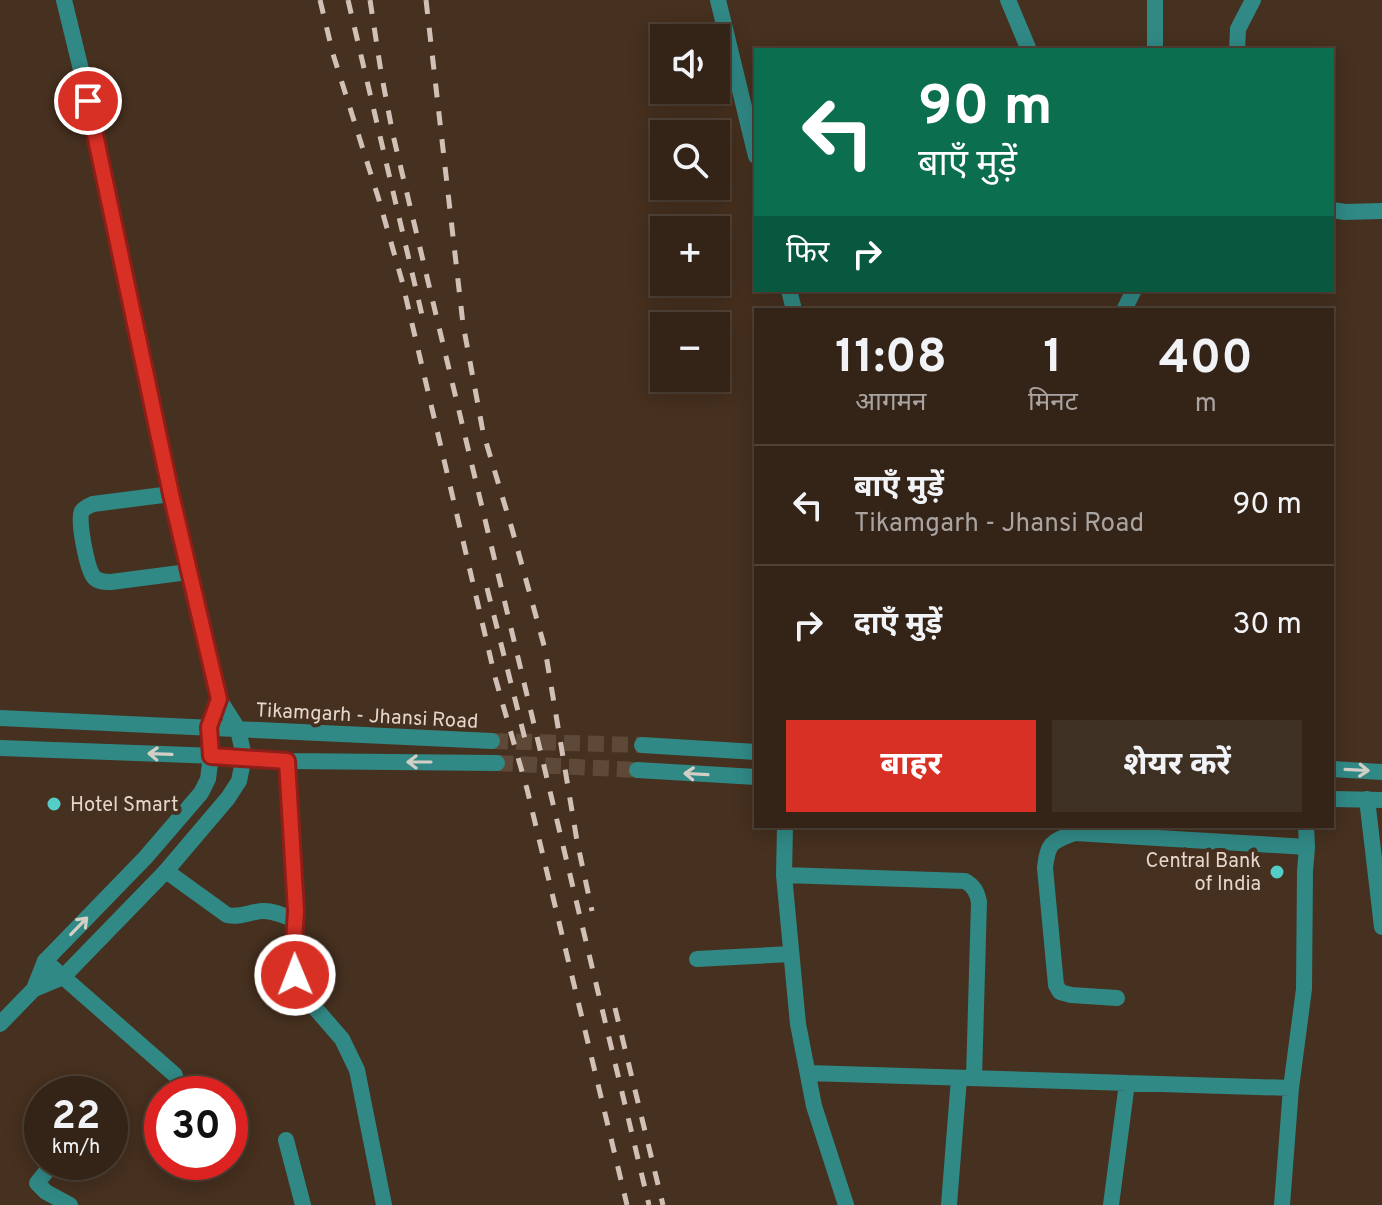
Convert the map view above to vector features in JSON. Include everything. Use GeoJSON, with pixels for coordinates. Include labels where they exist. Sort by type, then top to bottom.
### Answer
{"type":"FeatureCollection","features":[{"type":"Feature","properties":{"kind":"street"},"geometry":{"type":"LineString","coordinates":[[34,989],[63,977],[166,871],[228,798],[239,781],[244,757],[238,729],[219,699],[188,572],[95,127],[64,0]]}},
{"type":"Feature","properties":{"kind":"street"},"geometry":{"type":"LineString","coordinates":[[718,0],[754,148]]}},
{"type":"Feature","properties":{"kind":"street"},"geometry":{"type":"LineString","coordinates":[[1008,0],[1028,48]]}},
{"type":"Feature","properties":{"kind":"street"},"geometry":{"type":"LineString","coordinates":[[1155,0],[1155,48]]}},
{"type":"Feature","properties":{"kind":"street"},"geometry":{"type":"LineString","coordinates":[[1237,48],[1238,29],[1253,0]]}},
{"type":"Feature","properties":{"kind":"street"},"geometry":{"type":"LineString","coordinates":[[1334,210],[1382,211]]}},
{"type":"Feature","properties":{"kind":"street"},"geometry":{"type":"LineString","coordinates":[[171,494],[93,504],[81,513],[80,522],[91,570],[94,578],[102,582],[188,572]]}},
{"type":"Feature","properties":{"kind":"street"},"geometry":{"type":"LineString","coordinates":[[0,1024],[34,989],[45,961],[191,807],[208,779],[211,756],[209,727],[219,699]]}},
{"type":"Feature","properties":{"kind":"street","name":"Tikamgarh - Jhansi Road"},"geometry":{"type":"LineString","coordinates":[[0,718],[492,741]]}},
{"type":"Feature","properties":{"kind":"street"},"geometry":{"type":"LineString","coordinates":[[642,745],[754,752]]}},
{"type":"Feature","properties":{"kind":"street","name":"Tikamgarh - Jhansi Road"},"geometry":{"type":"LineString","coordinates":[[0,748],[287,761],[497,763]]}},
{"type":"Feature","properties":{"kind":"street"},"geometry":{"type":"LineString","coordinates":[[287,761],[295,975],[302,993],[342,1039],[357,1070],[384,1205]]}},
{"type":"Feature","properties":{"kind":"street"},"geometry":{"type":"LineString","coordinates":[[1334,769],[1382,772]]}},
{"type":"Feature","properties":{"kind":"street"},"geometry":{"type":"LineString","coordinates":[[637,770],[754,777]]}},
{"type":"Feature","properties":{"kind":"street"},"geometry":{"type":"LineString","coordinates":[[1334,799],[1375,800],[1382,927]]}},
{"type":"Feature","properties":{"kind":"street"},"geometry":{"type":"LineString","coordinates":[[785,828],[784,875],[798,1024],[814,1106],[846,1205]]}},
{"type":"Feature","properties":{"kind":"street"},"geometry":{"type":"LineString","coordinates":[[1282,1205],[1291,1088],[1304,989],[1306,828]]}},
{"type":"Feature","properties":{"kind":"street"},"geometry":{"type":"LineString","coordinates":[[1117,998],[1071,995],[1060,992],[1056,985],[1045,868],[1047,851],[1054,841],[1075,833],[1307,847]]}},
{"type":"Feature","properties":{"kind":"street"},"geometry":{"type":"LineString","coordinates":[[166,871],[227,915],[236,917],[264,910],[295,920]]}},
{"type":"Feature","properties":{"kind":"street"},"geometry":{"type":"LineString","coordinates":[[784,875],[965,881],[977,892],[979,902],[966,1078],[949,1205]]}},
{"type":"Feature","properties":{"kind":"street"},"geometry":{"type":"LineString","coordinates":[[697,959],[791,954]]}},
{"type":"Feature","properties":{"kind":"street"},"geometry":{"type":"LineString","coordinates":[[45,961],[175,1075]]}},
{"type":"Feature","properties":{"kind":"street"},"geometry":{"type":"LineString","coordinates":[[808,1073],[1291,1088]]}},
{"type":"Feature","properties":{"kind":"street"},"geometry":{"type":"LineString","coordinates":[[1111,1205],[1127,1083]]}},
{"type":"Feature","properties":{"kind":"street"},"geometry":{"type":"LineString","coordinates":[[286,1140],[303,1205]]}},
{"type":"Feature","properties":{"kind":"street"},"geometry":{"type":"LineString","coordinates":[[39,1180],[37,1183],[46,1192],[70,1205]]}},
{"type":"Feature","properties":{"kind":"tunnel"},"geometry":{"type":"LineString","coordinates":[[492,741],[642,745]]}},
{"type":"Feature","properties":{"kind":"tunnel"},"geometry":{"type":"LineString","coordinates":[[497,763],[637,770]]}},
{"type":"Feature","properties":{"kind":"railway"},"geometry":{"type":"LineString","coordinates":[[320,0],[333,54],[402,281],[495,677],[527,789],[627,1205]]}},
{"type":"Feature","properties":{"kind":"railway"},"geometry":{"type":"LineString","coordinates":[[348,0],[422,315]]}},
{"type":"Feature","properties":{"kind":"railway"},"geometry":{"type":"LineString","coordinates":[[370,0],[393,135],[649,1205]]}},
{"type":"Feature","properties":{"kind":"railway"},"geometry":{"type":"LineString","coordinates":[[426,0],[463,324],[483,432],[545,649],[577,841],[592,911]]}},
{"type":"Feature","properties":{"kind":"railway"},"geometry":{"type":"LineString","coordinates":[[487,588],[526,743]]}},
{"type":"Feature","properties":{"kind":"railway"},"geometry":{"type":"LineString","coordinates":[[615,1008],[663,1205]]}},
{"type":"Feature","properties":{"kind":"place","name":"Hotel Smart"},"geometry":{"type":"Point","coordinates":[54,804]}},
{"type":"Feature","properties":{"kind":"place","name":"Central Bank of India"},"geometry":{"type":"Point","coordinates":[1277,872]}},
{"type":"Feature","properties":{"kind":"route"},"geometry":{"type":"LineString","coordinates":[[88,101],[171,494],[219,699],[209,727],[211,756],[287,761],[296,911],[295,975]]}}]}
